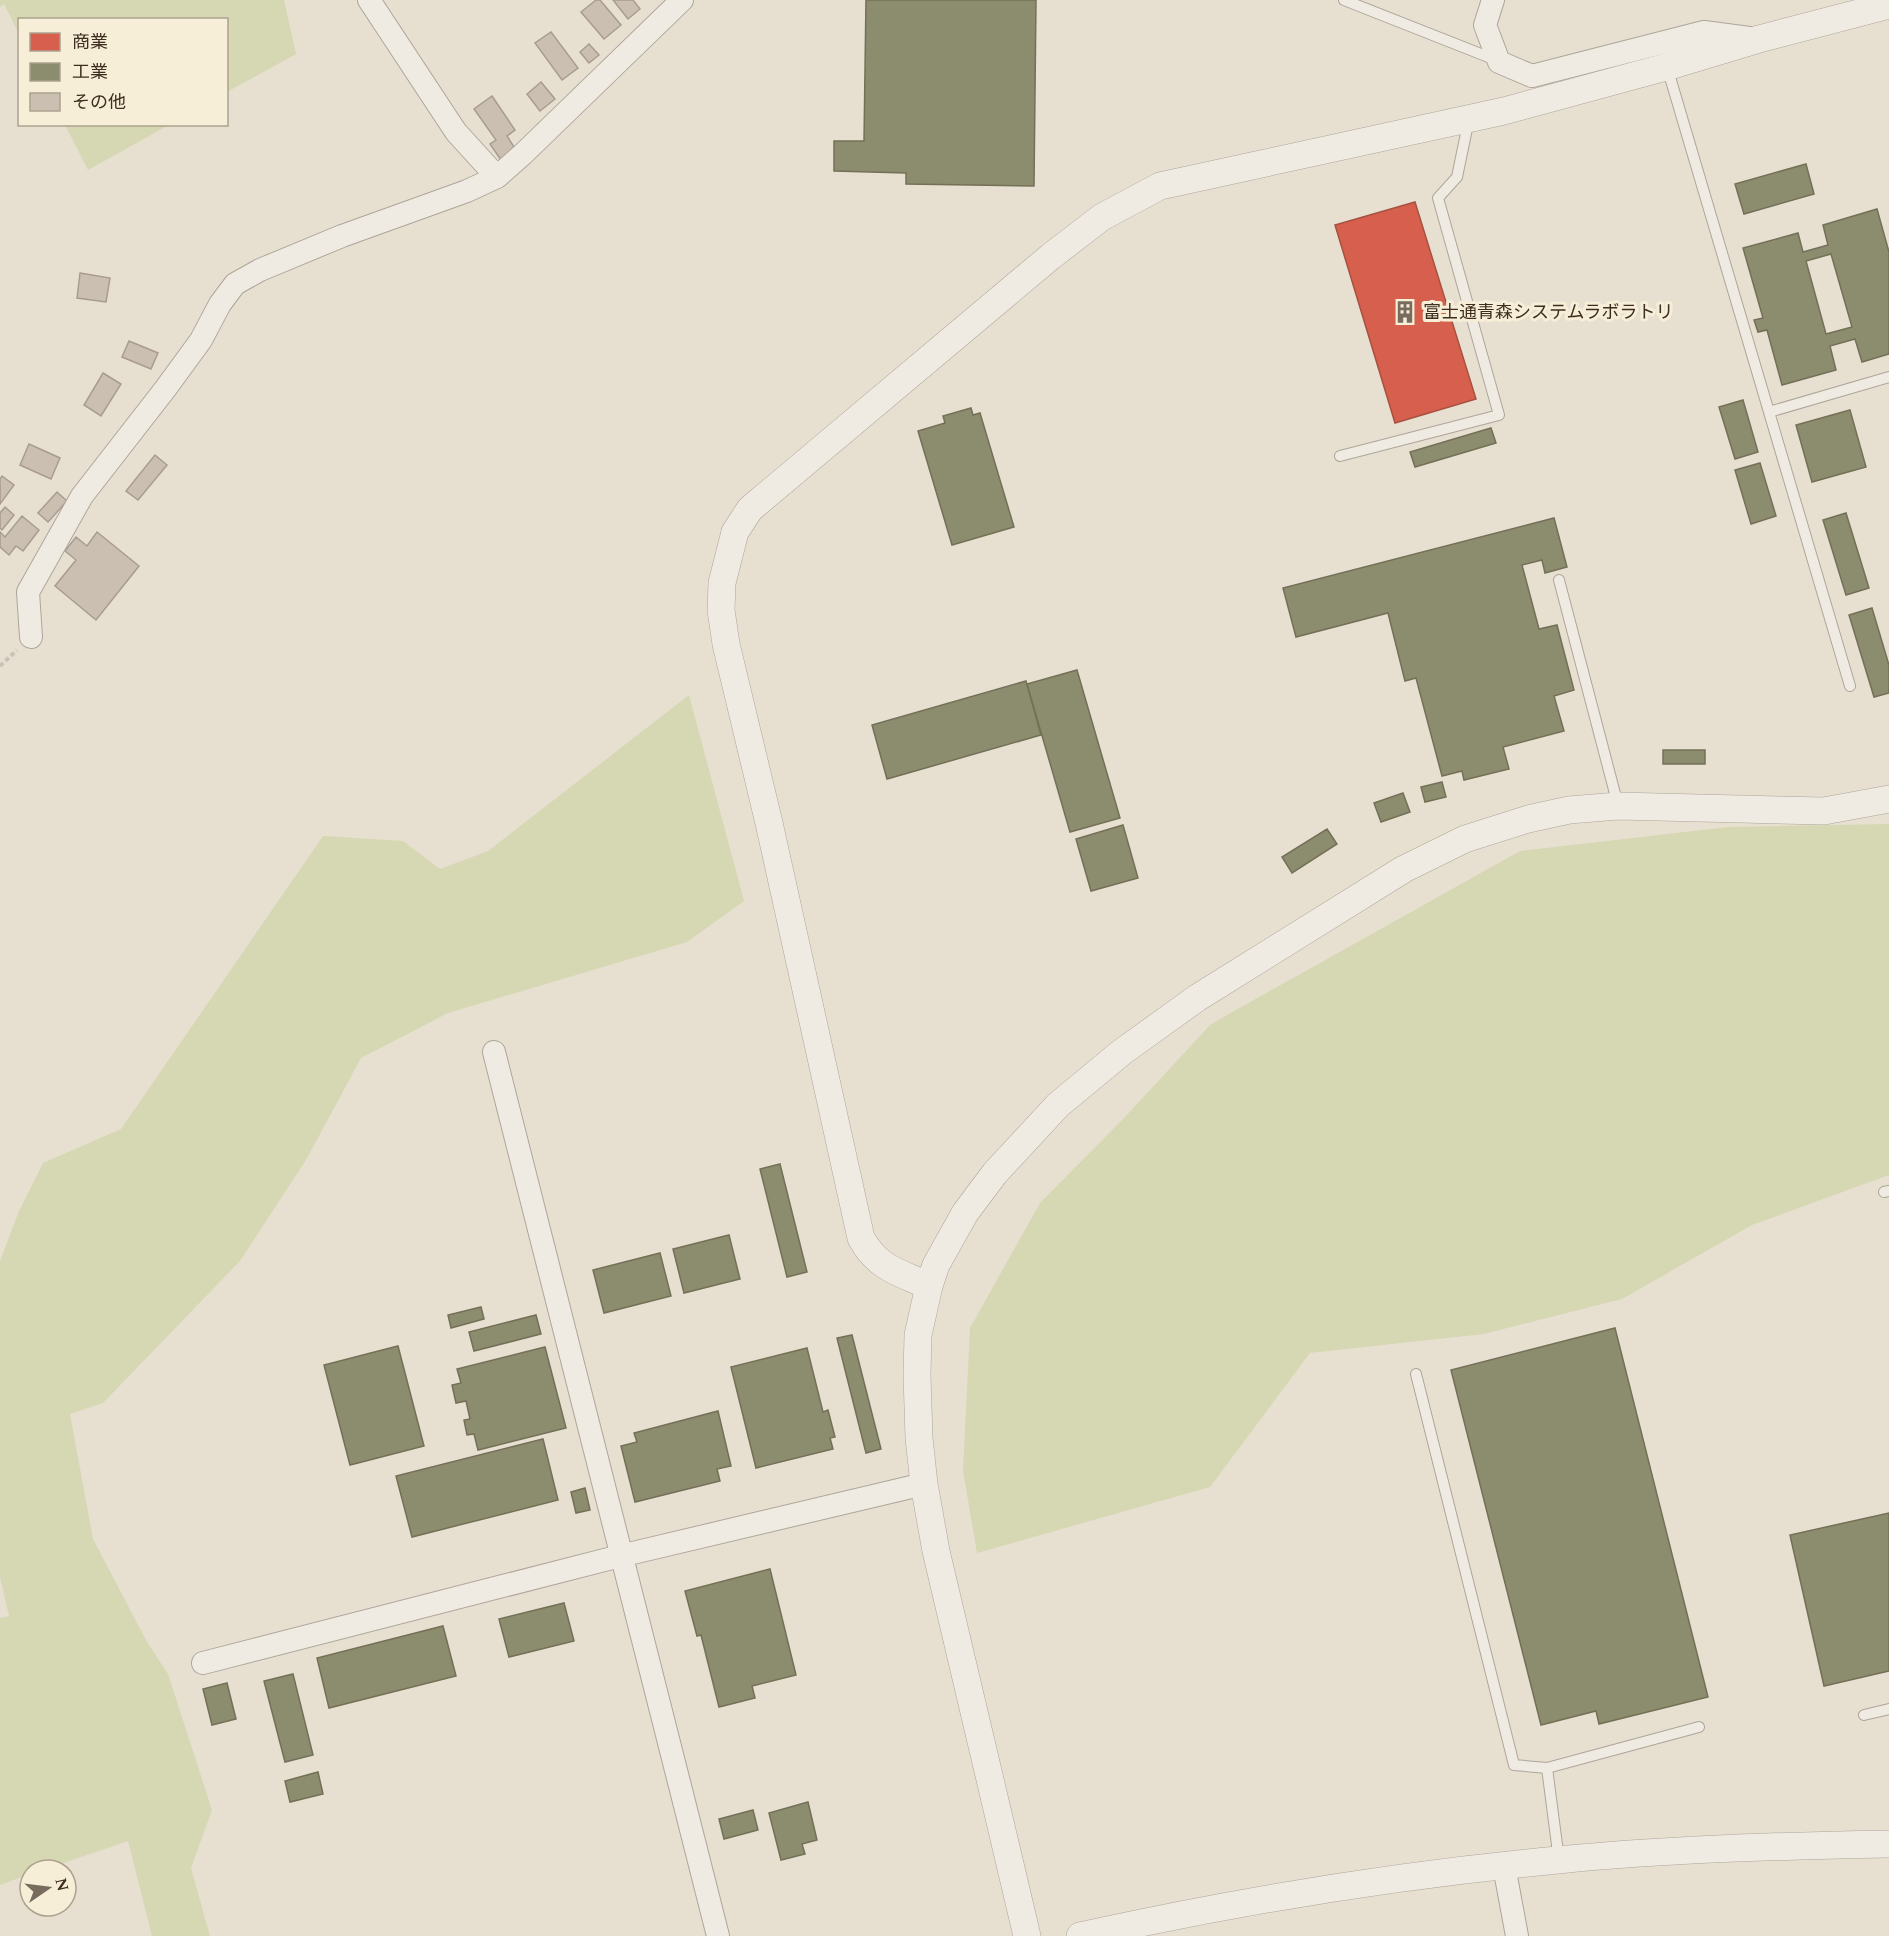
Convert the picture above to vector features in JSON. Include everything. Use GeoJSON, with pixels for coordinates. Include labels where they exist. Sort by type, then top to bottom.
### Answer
{"type":"FeatureCollection","features":[{"type":"Feature","properties":{"kind":"street"},"geometry":{"type":"LineString","coordinates":[[369,0],[456,132],[497,177]]}},
{"type":"Feature","properties":{"kind":"street"},"geometry":{"type":"LineString","coordinates":[[31,637],[28,592],[82,496],[173,379],[201,340],[219,304],[235,284],[260,270],[321,244],[467,191],[497,177],[682,0]]}},
{"type":"Feature","properties":{"kind":"street"},"geometry":{"type":"LineString","coordinates":[[1492,0],[1485,25],[1499,62],[1532,76],[1704,32],[1760,39]]}},
{"type":"Feature","properties":{"kind":"street"},"geometry":{"type":"LineString","coordinates":[[929,1286],[880,1264],[861,1238],[769,823],[726,644],[721,610],[722,583],[735,532],[750,509],[1050,257],[1102,217],[1160,186],[1504,111],[1889,5]]}},
{"type":"Feature","properties":{"kind":"street"},"geometry":{"type":"LineString","coordinates":[[1027,1936],[936,1551],[924,1484],[917,1375],[918,1335],[929,1286],[945,1245],[965,1213],[995,1173],[1058,1105],[1122,1052],[1197,998],[1404,869],[1465,839],[1528,819],[1569,810],[1618,806],[1824,811],[1889,799]]}},
{"type":"Feature","properties":{"kind":"street"},"geometry":{"type":"LineString","coordinates":[[494,1052],[718,1936]]}},
{"type":"Feature","properties":{"kind":"street"},"geometry":{"type":"LineString","coordinates":[[202,1663],[620,1556],[924,1484]]}},
{"type":"Feature","properties":{"kind":"street"},"geometry":{"type":"LineString","coordinates":[[1080,1936],[1216,1907],[1358,1884],[1504,1866],[1559,1860],[1785,1847],[1889,1844]]}},
{"type":"Feature","properties":{"kind":"street"},"geometry":{"type":"LineString","coordinates":[[1504,1866],[1517,1936]]}},
{"type":"Feature","properties":{"kind":"lane"},"geometry":{"type":"LineString","coordinates":[[1344,0],[1499,62]]}},
{"type":"Feature","properties":{"kind":"lane"},"geometry":{"type":"LineString","coordinates":[[1666,67],[1850,686]]}},
{"type":"Feature","properties":{"kind":"lane"},"geometry":{"type":"LineString","coordinates":[[1340,456],[1499,415],[1438,198],[1457,177],[1469,119]]}},
{"type":"Feature","properties":{"kind":"lane"},"geometry":{"type":"LineString","coordinates":[[1768,412],[1889,377]]}},
{"type":"Feature","properties":{"kind":"lane"},"geometry":{"type":"LineString","coordinates":[[1559,580],[1618,806]]}},
{"type":"Feature","properties":{"kind":"lane"},"geometry":{"type":"LineString","coordinates":[[1416,1374],[1514,1765],[1548,1768],[1699,1727]]}},
{"type":"Feature","properties":{"kind":"lane"},"geometry":{"type":"LineString","coordinates":[[1864,1715],[1889,1709]]}},
{"type":"Feature","properties":{"kind":"lane"},"geometry":{"type":"LineString","coordinates":[[1548,1768],[1559,1860]]}},
{"type":"Feature","properties":{"kind":"green space"},"geometry":{"type":"Polygon","coordinates":[[[0,0],[284,0],[296,54],[228,91],[228,18],[18,18],[18,32],[4,4],[0,7],[0,0]]]}},
{"type":"Feature","properties":{"kind":"green space"},"geometry":{"type":"Polygon","coordinates":[[[66,126],[167,126],[88,170],[66,126]]]}},
{"type":"Feature","properties":{"kind":"green space"},"geometry":{"type":"Polygon","coordinates":[[[689,695],[744,901],[687,942],[448,1013],[361,1058],[306,1160],[240,1261],[103,1403],[70,1414],[93,1539],[147,1642],[168,1674],[212,1810],[191,1868],[210,1936],[152,1936],[128,1841],[78,1858],[18,1858],[18,1878],[0,1885],[0,1618],[9,1616],[0,1577],[0,1261],[19,1211],[43,1163],[121,1129],[323,836],[403,841],[440,869],[488,851],[689,695]]]}},
{"type":"Feature","properties":{"kind":"green space"},"geometry":{"type":"Polygon","coordinates":[[[1889,824],[1889,1175],[1752,1225],[1622,1299],[1484,1334],[1310,1353],[1210,1487],[977,1553],[963,1471],[970,1328],[1040,1203],[1124,1118],[1211,1024],[1520,851],[1728,827],[1889,824]]]}},
{"type":"Feature","properties":{"kind":"building: 商業","name":"富士通青森システムラボラトリ"},"geometry":{"type":"Polygon","coordinates":[[[1415,202],[1476,399],[1395,423],[1335,225],[1415,202]]]}},
{"type":"Feature","properties":{"kind":"building: 工業"},"geometry":{"type":"Polygon","coordinates":[[[866,0],[1036,0],[1034,186],[906,184],[906,173],[834,171],[834,141],[864,141],[866,0]]]}},
{"type":"Feature","properties":{"kind":"building: 工業"},"geometry":{"type":"Polygon","coordinates":[[[1806,164],[1814,194],[1744,214],[1735,184],[1806,164]]]}},
{"type":"Feature","properties":{"kind":"building: 工業"},"geometry":{"type":"Polygon","coordinates":[[[1877,209],[1889,252],[1889,354],[1862,362],[1855,339],[1830,346],[1836,370],[1782,385],[1767,330],[1758,332],[1754,320],[1763,318],[1743,248],[1798,233],[1803,252],[1828,245],[1823,225],[1877,209]],[[1831,254],[1806,261],[1826,334],[1852,327],[1831,254]]]}},
{"type":"Feature","properties":{"kind":"building: 工業"},"geometry":{"type":"Polygon","coordinates":[[[1743,400],[1758,452],[1735,459],[1719,407],[1743,400]]]}},
{"type":"Feature","properties":{"kind":"building: 工業"},"geometry":{"type":"Polygon","coordinates":[[[971,408],[973,415],[980,413],[1014,527],[952,545],[918,431],[945,423],[943,416],[971,408]]]}},
{"type":"Feature","properties":{"kind":"building: 工業"},"geometry":{"type":"Polygon","coordinates":[[[1850,410],[1866,467],[1812,482],[1796,425],[1850,410]]]}},
{"type":"Feature","properties":{"kind":"building: 工業"},"geometry":{"type":"Polygon","coordinates":[[[1491,428],[1496,443],[1415,467],[1410,452],[1491,428]]]}},
{"type":"Feature","properties":{"kind":"building: 工業"},"geometry":{"type":"Polygon","coordinates":[[[1760,463],[1776,516],[1751,524],[1735,470],[1760,463]]]}},
{"type":"Feature","properties":{"kind":"building: 工業"},"geometry":{"type":"Polygon","coordinates":[[[1846,513],[1869,588],[1846,595],[1823,520],[1846,513]]]}},
{"type":"Feature","properties":{"kind":"building: 工業"},"geometry":{"type":"Polygon","coordinates":[[[1554,518],[1567,567],[1545,573],[1542,560],[1522,565],[1539,629],[1557,625],[1574,690],[1554,696],[1564,731],[1503,747],[1509,769],[1464,780],[1462,771],[1442,776],[1416,678],[1405,681],[1388,613],[1296,637],[1283,588],[1554,518]]]}},
{"type":"Feature","properties":{"kind":"building: 工業"},"geometry":{"type":"Polygon","coordinates":[[[1872,608],[1889,665],[1889,693],[1874,697],[1849,615],[1872,608]]]}},
{"type":"Feature","properties":{"kind":"building: 工業"},"geometry":{"type":"Polygon","coordinates":[[[1077,670],[1120,818],[1070,832],[1027,684],[1077,670]]]}},
{"type":"Feature","properties":{"kind":"building: 工業"},"geometry":{"type":"Polygon","coordinates":[[[1026,681],[1041,735],[887,779],[872,725],[1026,681]]]}},
{"type":"Feature","properties":{"kind":"building: 工業"},"geometry":{"type":"Polygon","coordinates":[[[1663,750],[1705,750],[1705,764],[1663,764],[1663,750]]]}},
{"type":"Feature","properties":{"kind":"building: 工業"},"geometry":{"type":"Polygon","coordinates":[[[1442,782],[1446,797],[1425,802],[1421,787],[1442,782]]]}},
{"type":"Feature","properties":{"kind":"building: 工業"},"geometry":{"type":"Polygon","coordinates":[[[1403,793],[1410,812],[1381,822],[1374,803],[1403,793]]]}},
{"type":"Feature","properties":{"kind":"building: 工業"},"geometry":{"type":"Polygon","coordinates":[[[1123,825],[1138,878],[1091,891],[1076,839],[1123,825]]]}},
{"type":"Feature","properties":{"kind":"building: 工業"},"geometry":{"type":"Polygon","coordinates":[[[1327,829],[1337,844],[1292,873],[1282,857],[1327,829]]]}},
{"type":"Feature","properties":{"kind":"building: 工業"},"geometry":{"type":"Polygon","coordinates":[[[780,1164],[807,1272],[787,1277],[760,1169],[780,1164]]]}},
{"type":"Feature","properties":{"kind":"building: 工業"},"geometry":{"type":"Polygon","coordinates":[[[729,1235],[740,1279],[684,1293],[673,1249],[729,1235]]]}},
{"type":"Feature","properties":{"kind":"building: 工業"},"geometry":{"type":"Polygon","coordinates":[[[660,1253],[671,1296],[604,1313],[593,1270],[660,1253]]]}},
{"type":"Feature","properties":{"kind":"building: 工業"},"geometry":{"type":"Polygon","coordinates":[[[481,1307],[484,1319],[451,1328],[448,1315],[481,1307]]]}},
{"type":"Feature","properties":{"kind":"building: 工業"},"geometry":{"type":"Polygon","coordinates":[[[536,1315],[541,1334],[474,1351],[469,1332],[536,1315]]]}},
{"type":"Feature","properties":{"kind":"building: 工業"},"geometry":{"type":"Polygon","coordinates":[[[1615,1328],[1708,1697],[1599,1724],[1596,1711],[1541,1725],[1451,1370],[1615,1328]]]}},
{"type":"Feature","properties":{"kind":"building: 工業"},"geometry":{"type":"Polygon","coordinates":[[[852,1335],[881,1449],[866,1453],[837,1338],[852,1335]]]}},
{"type":"Feature","properties":{"kind":"building: 工業"},"geometry":{"type":"Polygon","coordinates":[[[398,1346],[424,1446],[350,1465],[324,1365],[398,1346]]]}},
{"type":"Feature","properties":{"kind":"building: 工業"},"geometry":{"type":"Polygon","coordinates":[[[545,1347],[566,1428],[478,1450],[474,1434],[467,1435],[464,1420],[470,1419],[466,1401],[456,1403],[452,1385],[461,1383],[457,1369],[545,1347]]]}},
{"type":"Feature","properties":{"kind":"building: 工業"},"geometry":{"type":"Polygon","coordinates":[[[807,1348],[823,1412],[828,1410],[835,1437],[830,1438],[833,1449],[756,1468],[731,1367],[807,1348]]]}},
{"type":"Feature","properties":{"kind":"building: 工業"},"geometry":{"type":"Polygon","coordinates":[[[718,1411],[731,1466],[717,1469],[720,1481],[635,1502],[621,1446],[637,1442],[634,1433],[718,1411]]]}},
{"type":"Feature","properties":{"kind":"building: 工業"},"geometry":{"type":"Polygon","coordinates":[[[543,1439],[558,1500],[412,1537],[396,1476],[543,1439]]]}},
{"type":"Feature","properties":{"kind":"building: 工業"},"geometry":{"type":"Polygon","coordinates":[[[585,1488],[590,1510],[576,1513],[571,1492],[585,1488]]]}},
{"type":"Feature","properties":{"kind":"building: 工業"},"geometry":{"type":"Polygon","coordinates":[[[1889,1513],[1889,1671],[1824,1686],[1790,1535],[1889,1513]]]}},
{"type":"Feature","properties":{"kind":"building: 工業"},"geometry":{"type":"Polygon","coordinates":[[[770,1569],[796,1675],[752,1686],[755,1698],[719,1707],[701,1635],[697,1636],[685,1591],[770,1569]]]}},
{"type":"Feature","properties":{"kind":"building: 工業"},"geometry":{"type":"Polygon","coordinates":[[[564,1603],[574,1641],[509,1657],[499,1619],[564,1603]]]}},
{"type":"Feature","properties":{"kind":"building: 工業"},"geometry":{"type":"Polygon","coordinates":[[[443,1626],[456,1676],[329,1708],[317,1658],[443,1626]]]}},
{"type":"Feature","properties":{"kind":"building: 工業"},"geometry":{"type":"Polygon","coordinates":[[[293,1674],[313,1755],[285,1762],[264,1681],[293,1674]]]}},
{"type":"Feature","properties":{"kind":"building: 工業"},"geometry":{"type":"Polygon","coordinates":[[[227,1683],[236,1719],[212,1725],[203,1689],[227,1683]]]}},
{"type":"Feature","properties":{"kind":"building: 工業"},"geometry":{"type":"Polygon","coordinates":[[[318,1772],[323,1794],[290,1802],[285,1781],[318,1772]]]}},
{"type":"Feature","properties":{"kind":"building: 工業"},"geometry":{"type":"Polygon","coordinates":[[[808,1802],[817,1840],[802,1844],[805,1854],[781,1860],[769,1813],[808,1802]]]}},
{"type":"Feature","properties":{"kind":"building: 工業"},"geometry":{"type":"Polygon","coordinates":[[[753,1810],[758,1830],[724,1839],[719,1819],[753,1810]]]}},
{"type":"Feature","properties":{"kind":"building: その他"},"geometry":{"type":"Polygon","coordinates":[[[596,0],[600,0],[621,25],[604,39],[581,12],[596,0]]]}},
{"type":"Feature","properties":{"kind":"building: その他"},"geometry":{"type":"Polygon","coordinates":[[[613,0],[633,0],[640,9],[628,19],[613,0]]]}},
{"type":"Feature","properties":{"kind":"building: その他"},"geometry":{"type":"Polygon","coordinates":[[[551,32],[578,68],[562,80],[535,43],[551,32]]]}},
{"type":"Feature","properties":{"kind":"building: その他"},"geometry":{"type":"Polygon","coordinates":[[[589,44],[599,55],[589,63],[580,52],[589,44]]]}},
{"type":"Feature","properties":{"kind":"building: その他"},"geometry":{"type":"Polygon","coordinates":[[[541,82],[555,99],[540,111],[527,94],[541,82]]]}},
{"type":"Feature","properties":{"kind":"building: その他"},"geometry":{"type":"Polygon","coordinates":[[[492,96],[515,130],[507,136],[516,150],[501,160],[490,144],[496,140],[474,109],[492,96]]]}},
{"type":"Feature","properties":{"kind":"building: その他"},"geometry":{"type":"Polygon","coordinates":[[[80,273],[110,278],[106,302],[77,298],[80,273]]]}},
{"type":"Feature","properties":{"kind":"building: その他"},"geometry":{"type":"Polygon","coordinates":[[[129,341],[158,353],[151,369],[122,357],[129,341]]]}},
{"type":"Feature","properties":{"kind":"building: その他"},"geometry":{"type":"Polygon","coordinates":[[[103,373],[121,384],[101,416],[84,405],[103,373]]]}},
{"type":"Feature","properties":{"kind":"building: その他"},"geometry":{"type":"Polygon","coordinates":[[[29,444],[60,458],[51,479],[20,465],[29,444]]]}},
{"type":"Feature","properties":{"kind":"building: その他"},"geometry":{"type":"Polygon","coordinates":[[[155,455],[167,465],[138,500],[126,491],[155,455]]]}},
{"type":"Feature","properties":{"kind":"building: その他"},"geometry":{"type":"Polygon","coordinates":[[[2,476],[14,485],[0,504],[0,479],[2,476]]]}},
{"type":"Feature","properties":{"kind":"building: その他"},"geometry":{"type":"Polygon","coordinates":[[[57,492],[67,501],[48,522],[38,513],[57,492]]]}},
{"type":"Feature","properties":{"kind":"building: その他"},"geometry":{"type":"Polygon","coordinates":[[[5,507],[14,515],[2,530],[0,513],[5,507]]]}},
{"type":"Feature","properties":{"kind":"building: その他"},"geometry":{"type":"Polygon","coordinates":[[[22,516],[39,530],[23,551],[16,546],[9,555],[0,547],[0,532],[5,537],[22,516]]]}},
{"type":"Feature","properties":{"kind":"building: その他"},"geometry":{"type":"Polygon","coordinates":[[[97,532],[139,566],[96,620],[55,586],[76,560],[65,551],[76,537],[87,546],[97,532]]]}},
{"type":"Feature","properties":{"kind":"place","name":"富士通青森システムラボラトリ"},"geometry":{"type":"Point","coordinates":[1405,312]}}]}
